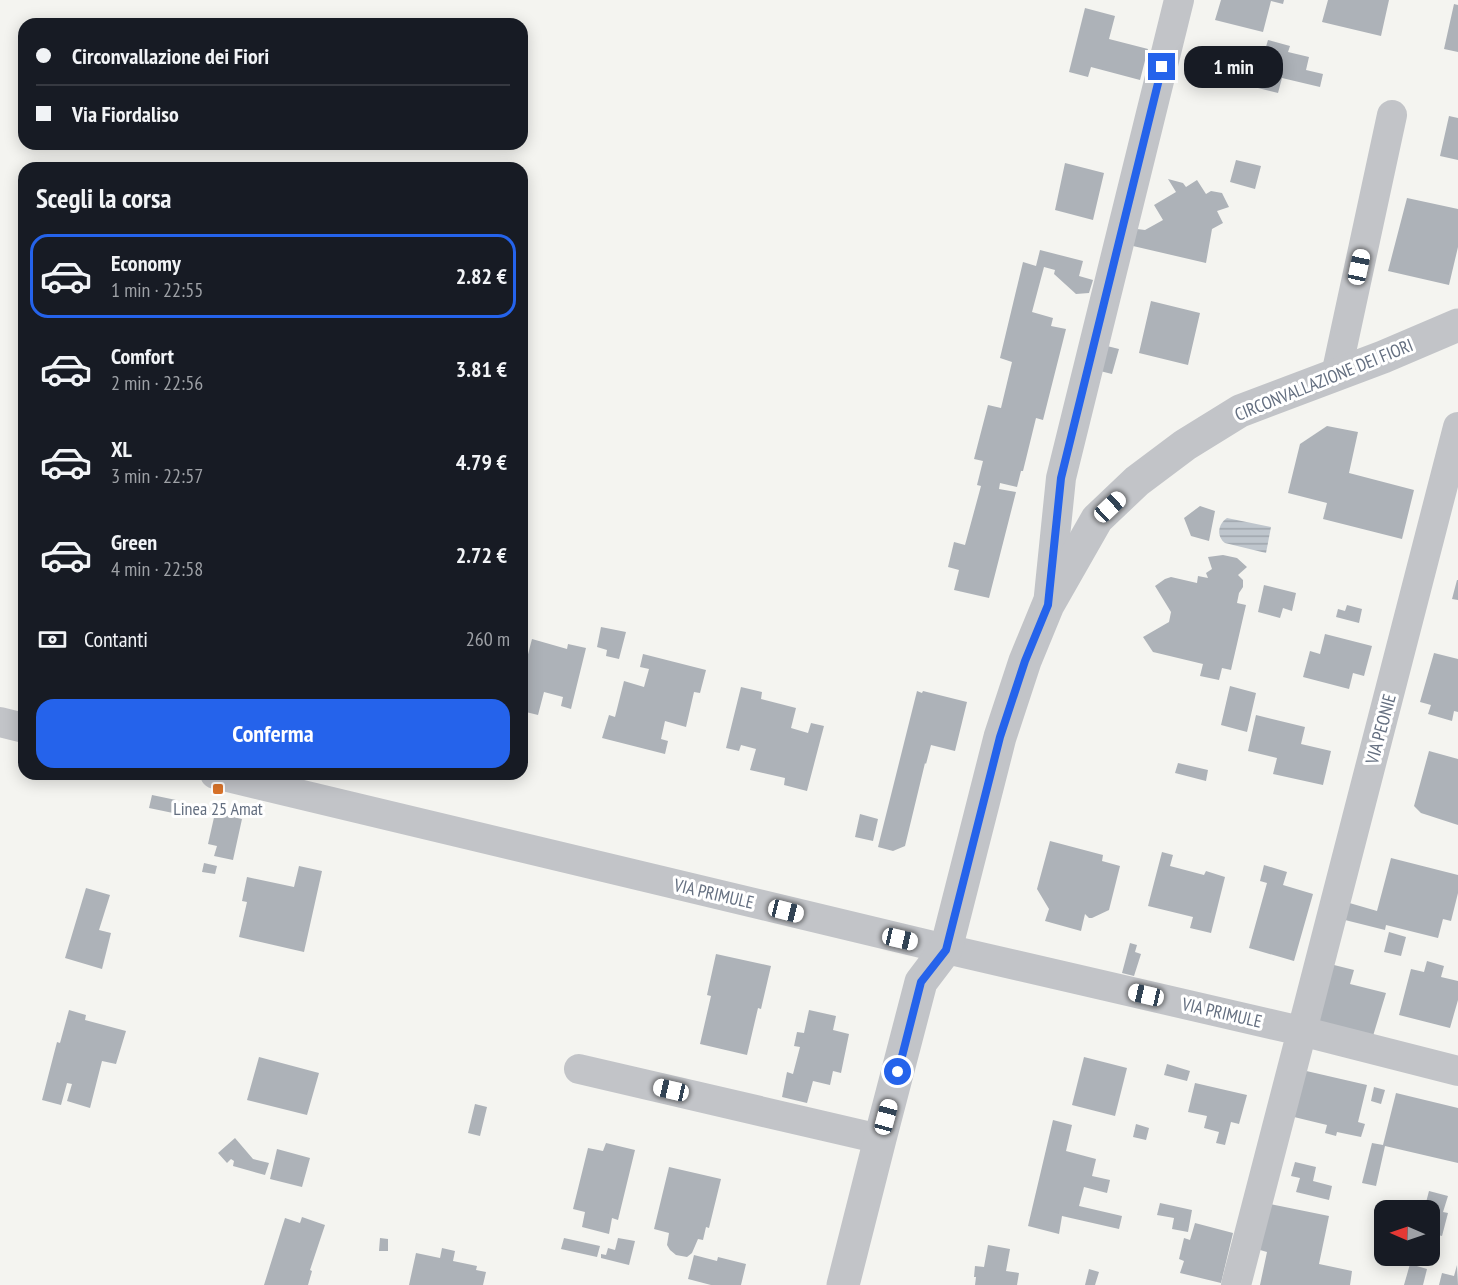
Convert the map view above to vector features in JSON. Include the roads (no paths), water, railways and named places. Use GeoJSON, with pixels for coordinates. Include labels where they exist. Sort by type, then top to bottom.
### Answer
{"type":"FeatureCollection","features":[{"type":"Feature","properties":{"kind":"street"},"geometry":{"type":"LineString","coordinates":[[1048,605],[1061,478],[1179,0]]}},
{"type":"Feature","properties":{"kind":"street"},"geometry":{"type":"LineString","coordinates":[[1336,375],[1392,115]]}},
{"type":"Feature","properties":{"kind":"street","name":"CIRCONVALLAZIONE DEI FIORI"},"geometry":{"type":"LineString","coordinates":[[843,1285],[921,982],[946,950],[1000,737],[1025,661],[1048,605],[1097,519],[1137,481],[1185,445],[1240,411],[1383,357],[1458,325]]}},
{"type":"Feature","properties":{"kind":"street","name":"VIA PEONIE"},"geometry":{"type":"LineString","coordinates":[[1236,1285],[1458,427]]}},
{"type":"Feature","properties":{"kind":"street"},"geometry":{"type":"LineString","coordinates":[[0,722],[18,726]]}},
{"type":"Feature","properties":{"kind":"street","name":"VIA PRIMULE"},"geometry":{"type":"LineString","coordinates":[[240,780],[946,950],[1301,1031],[1458,1071]]}},
{"type":"Feature","properties":{"kind":"street"},"geometry":{"type":"LineString","coordinates":[[579,1069],[880,1139]]}},
{"type":"Feature","properties":{"kind":"place","name":"Linea 25 Amat"},"geometry":{"type":"Point","coordinates":[218,789]}}]}
